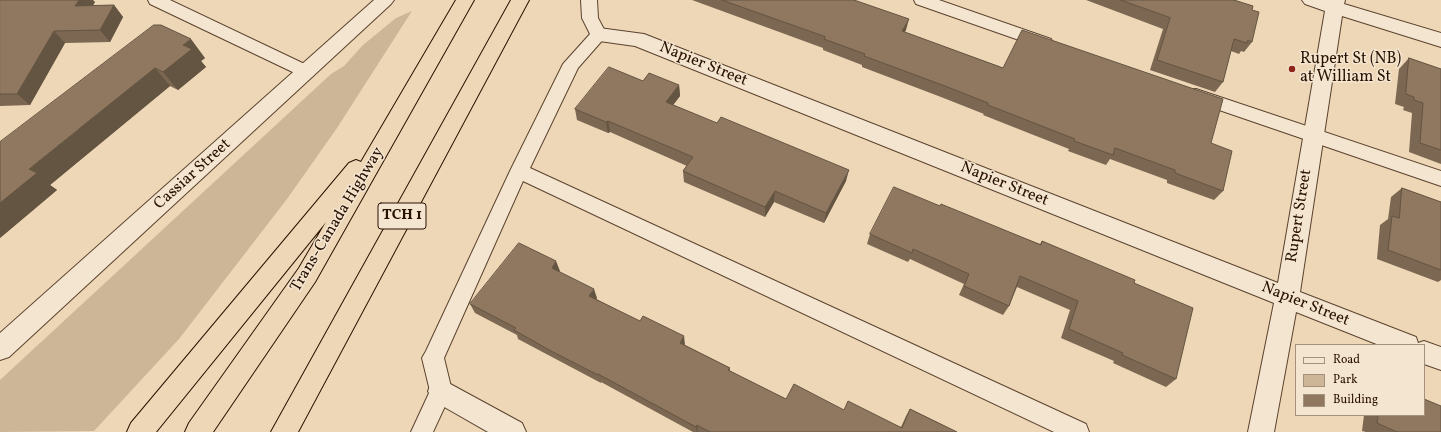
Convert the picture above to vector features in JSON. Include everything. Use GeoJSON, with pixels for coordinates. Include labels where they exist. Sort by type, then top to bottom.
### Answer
{"type":"FeatureCollection","features":[{"type":"Feature","properties":{"kind":"highway","name":"Trans-Canada Highway"},"geometry":{"type":"LineString","coordinates":[[198,432],[307,275],[465,0]]}},
{"type":"Feature","properties":{"kind":"highway","name":"TCH 1"},"geometry":{"type":"LineString","coordinates":[[284,432],[520,0]]}},
{"type":"Feature","properties":{"kind":"highway"},"geometry":{"type":"LineString","coordinates":[[140,432],[400,115]]}},
{"type":"Feature","properties":{"kind":"street","name":"Cassiar Street"},"geometry":{"type":"LineString","coordinates":[[0,349],[385,0]]}},
{"type":"Feature","properties":{"kind":"street"},"geometry":{"type":"LineString","coordinates":[[1311,0],[1336,4],[1441,40]]}},
{"type":"Feature","properties":{"kind":"street","name":"Rupert Street"},"geometry":{"type":"LineString","coordinates":[[1261,432],[1287,297],[1336,4]]}},
{"type":"Feature","properties":{"kind":"street","name":"Napier Street"},"geometry":{"type":"LineString","coordinates":[[599,35],[638,40],[1404,344]]}},
{"type":"Feature","properties":{"kind":"street"},"geometry":{"type":"LineString","coordinates":[[1425,352],[1441,359]]}},
{"type":"Feature","properties":{"kind":"street"},"geometry":{"type":"LineString","coordinates":[[441,391],[513,432]]}},
{"type":"Feature","properties":{"kind":"lane"},"geometry":{"type":"LineString","coordinates":[[156,0],[307,72]]}},
{"type":"Feature","properties":{"kind":"lane"},"geometry":{"type":"LineString","coordinates":[[422,432],[441,391],[433,358],[519,171],[571,64],[599,35],[590,18],[589,0]]}},
{"type":"Feature","properties":{"kind":"lane"},"geometry":{"type":"LineString","coordinates":[[922,0],[1058,47]]}},
{"type":"Feature","properties":{"kind":"lane"},"geometry":{"type":"LineString","coordinates":[[1178,89],[1441,180]]}},
{"type":"Feature","properties":{"kind":"lane"},"geometry":{"type":"LineString","coordinates":[[519,171],[1078,432]]}},
{"type":"Feature","properties":{"kind":"green space"},"geometry":{"type":"Polygon","coordinates":[[[412,11],[337,128],[287,199],[179,339],[94,431],[0,432],[0,380],[331,74],[344,66],[363,45],[396,18],[412,11]]]}},
{"type":"Feature","properties":{"kind":"building"},"geometry":{"type":"Polygon","coordinates":[[[0,0],[79,0],[75,6],[114,5],[100,30],[54,31],[17,94],[0,94],[0,0]]]}},
{"type":"Feature","properties":{"kind":"building"},"geometry":{"type":"Polygon","coordinates":[[[722,0],[854,0],[909,19],[902,31],[1003,68],[1022,30],[1223,99],[1211,143],[1232,151],[1223,191],[1175,173],[1175,170],[1115,148],[1113,155],[1074,141],[1075,139],[988,105],[988,103],[864,56],[865,54],[824,39],[825,37],[722,0]]]}},
{"type":"Feature","properties":{"kind":"building"},"geometry":{"type":"Polygon","coordinates":[[[1121,0],[1234,0],[1253,6],[1252,10],[1259,12],[1252,42],[1248,40],[1247,43],[1234,39],[1223,82],[1157,60],[1170,18],[1121,0]]]}},
{"type":"Feature","properties":{"kind":"building"},"geometry":{"type":"Polygon","coordinates":[[[154,25],[161,25],[191,39],[183,45],[192,49],[163,72],[155,68],[29,169],[37,173],[0,203],[0,142],[154,25]]]}},
{"type":"Feature","properties":{"kind":"building"},"geometry":{"type":"Polygon","coordinates":[[[1409,58],[1441,69],[1441,150],[1420,143],[1423,103],[1414,100],[1414,97],[1406,94],[1409,58]]]}},
{"type":"Feature","properties":{"kind":"building"},"geometry":{"type":"Polygon","coordinates":[[[609,67],[643,81],[649,73],[679,85],[666,102],[717,123],[721,117],[849,170],[826,213],[775,191],[765,207],[683,171],[693,157],[608,121],[606,122],[575,109],[609,67]]]}},
{"type":"Feature","properties":{"kind":"building"},"geometry":{"type":"Polygon","coordinates":[[[894,187],[940,206],[941,204],[1041,245],[1042,241],[1135,280],[1134,283],[1193,308],[1176,379],[1069,329],[1078,301],[1020,276],[1009,306],[964,286],[969,274],[913,249],[912,253],[870,234],[894,187]]]}},
{"type":"Feature","properties":{"kind":"building"},"geometry":{"type":"Polygon","coordinates":[[[1402,188],[1441,202],[1441,270],[1388,250],[1392,216],[1399,218],[1402,188]]]}},
{"type":"Feature","properties":{"kind":"building"},"geometry":{"type":"Polygon","coordinates":[[[519,243],[556,261],[552,268],[594,289],[589,296],[640,321],[643,316],[684,336],[680,343],[730,368],[728,370],[786,399],[794,384],[844,410],[848,401],[902,428],[910,409],[957,432],[710,432],[697,425],[696,427],[598,374],[551,351],[514,330],[516,328],[470,304],[519,243]]]}},
{"type":"Feature","properties":{"kind":"building"},"geometry":{"type":"Polygon","coordinates":[[[1425,399],[1441,406],[1441,432],[1397,432],[1377,423],[1378,416],[1425,416],[1425,399]]]}},
{"type":"Feature","properties":{"kind":"place","name":"Rupert St (NB) at William St"},"geometry":{"type":"Point","coordinates":[1292,69]}}]}
